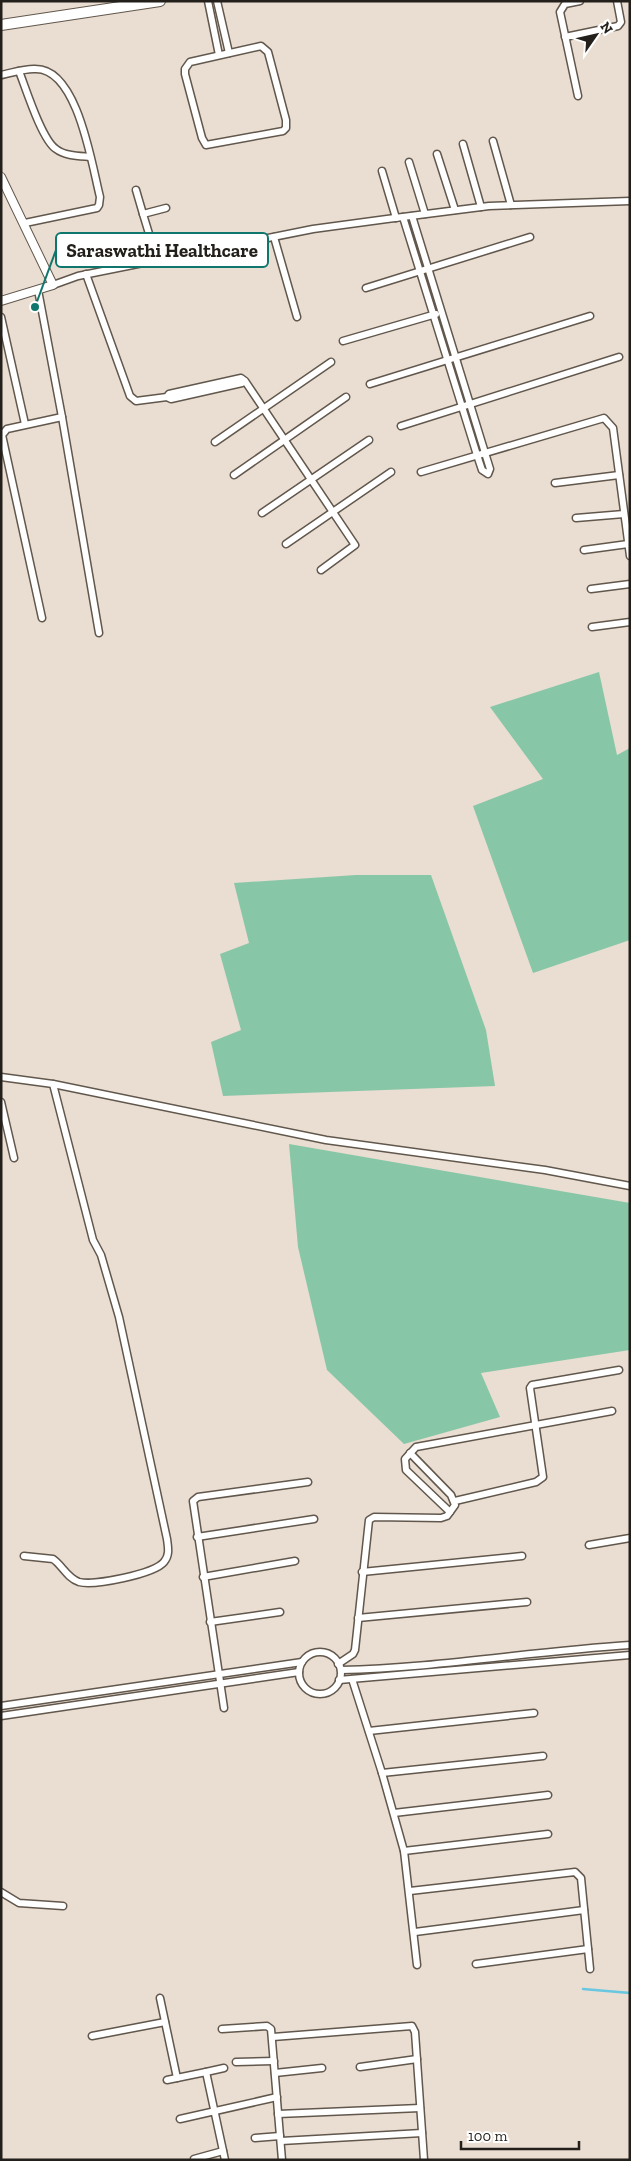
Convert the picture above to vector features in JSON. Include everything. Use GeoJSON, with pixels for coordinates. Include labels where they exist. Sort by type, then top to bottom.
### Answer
{"type":"FeatureCollection","features":[{"type":"Feature","properties":{"kind":"main road"},"geometry":{"type":"LineString","coordinates":[[1,19],[122,1]]}},
{"type":"Feature","properties":{"kind":"main road"},"geometry":{"type":"LineString","coordinates":[[1,25],[160,1]]}},
{"type":"Feature","properties":{"kind":"street"},"geometry":{"type":"LineString","coordinates":[[208,1],[219,55]]}},
{"type":"Feature","properties":{"kind":"street"},"geometry":{"type":"LineString","coordinates":[[217,1],[228,53]]}},
{"type":"Feature","properties":{"kind":"street"},"geometry":{"type":"LineString","coordinates":[[578,96],[560,12],[565,4],[580,1]]}},
{"type":"Feature","properties":{"kind":"street"},"geometry":{"type":"LineString","coordinates":[[565,37],[618,26],[621,22],[617,1]]}},
{"type":"Feature","properties":{"kind":"street"},"geometry":{"type":"LineString","coordinates":[[213,27],[222,24]]}},
{"type":"Feature","properties":{"kind":"street"},"geometry":{"type":"LineString","coordinates":[[261,46],[268,52],[286,120],[286,128],[283,131],[214,145],[204,143],[185,69],[190,62],[228,53],[261,46]]}},
{"type":"Feature","properties":{"kind":"street"},"geometry":{"type":"LineString","coordinates":[[1,74],[36,68],[57,78],[79,113],[100,197],[97,208],[25,223]]}},
{"type":"Feature","properties":{"kind":"street"},"geometry":{"type":"LineString","coordinates":[[19,71],[42,127],[55,149],[71,155],[90,157]]}},
{"type":"Feature","properties":{"kind":"street"},"geometry":{"type":"LineString","coordinates":[[493,141],[511,205]]}},
{"type":"Feature","properties":{"kind":"street"},"geometry":{"type":"LineString","coordinates":[[463,144],[481,207]]}},
{"type":"Feature","properties":{"kind":"street"},"geometry":{"type":"LineString","coordinates":[[436,154],[455,210]]}},
{"type":"Feature","properties":{"kind":"street"},"geometry":{"type":"LineString","coordinates":[[410,162],[425,214]]}},
{"type":"Feature","properties":{"kind":"street"},"geometry":{"type":"LineString","coordinates":[[382,171],[421,272],[482,470],[488,474],[490,469],[412,216]]}},
{"type":"Feature","properties":{"kind":"street"},"geometry":{"type":"LineString","coordinates":[[1,177],[25,223],[53,285]]}},
{"type":"Feature","properties":{"kind":"street"},"geometry":{"type":"LineString","coordinates":[[136,190],[157,260]]}},
{"type":"Feature","properties":{"kind":"street"},"geometry":{"type":"LineString","coordinates":[[1,301],[86,274],[313,229],[481,207],[630,201]]}},
{"type":"Feature","properties":{"kind":"street"},"geometry":{"type":"LineString","coordinates":[[144,214],[166,208]]}},
{"type":"Feature","properties":{"kind":"street"},"geometry":{"type":"LineString","coordinates":[[274,237],[297,317]]}},
{"type":"Feature","properties":{"kind":"street"},"geometry":{"type":"LineString","coordinates":[[366,288],[530,237]]}},
{"type":"Feature","properties":{"kind":"street"},"geometry":{"type":"LineString","coordinates":[[86,274],[130,396],[136,401],[167,397],[170,394],[241,378],[245,380],[355,545],[321,570]]}},
{"type":"Feature","properties":{"kind":"street"},"geometry":{"type":"LineString","coordinates":[[38,290],[62,417],[98,633]]}},
{"type":"Feature","properties":{"kind":"street"},"geometry":{"type":"LineString","coordinates":[[343,341],[442,312]]}},
{"type":"Feature","properties":{"kind":"street"},"geometry":{"type":"LineString","coordinates":[[370,384],[590,316]]}},
{"type":"Feature","properties":{"kind":"street"},"geometry":{"type":"LineString","coordinates":[[1,317],[24,424]]}},
{"type":"Feature","properties":{"kind":"street"},"geometry":{"type":"LineString","coordinates":[[401,426],[619,357]]}},
{"type":"Feature","properties":{"kind":"street"},"geometry":{"type":"LineString","coordinates":[[215,442],[331,362]]}},
{"type":"Feature","properties":{"kind":"street"},"geometry":{"type":"LineString","coordinates":[[234,475],[346,397]]}},
{"type":"Feature","properties":{"kind":"street"},"geometry":{"type":"LineString","coordinates":[[42,618],[2,435],[7,429],[62,417]]}},
{"type":"Feature","properties":{"kind":"street"},"geometry":{"type":"LineString","coordinates":[[421,472],[604,418],[613,428],[630,556]]}},
{"type":"Feature","properties":{"kind":"street"},"geometry":{"type":"LineString","coordinates":[[262,513],[369,440]]}},
{"type":"Feature","properties":{"kind":"street"},"geometry":{"type":"LineString","coordinates":[[286,544],[391,472]]}},
{"type":"Feature","properties":{"kind":"street"},"geometry":{"type":"LineString","coordinates":[[555,484],[619,475]]}},
{"type":"Feature","properties":{"kind":"street"},"geometry":{"type":"LineString","coordinates":[[576,518],[624,514]]}},
{"type":"Feature","properties":{"kind":"street"},"geometry":{"type":"LineString","coordinates":[[584,550],[628,544]]}},
{"type":"Feature","properties":{"kind":"street"},"geometry":{"type":"LineString","coordinates":[[591,589],[630,584]]}},
{"type":"Feature","properties":{"kind":"street"},"geometry":{"type":"LineString","coordinates":[[592,627],[630,622]]}},
{"type":"Feature","properties":{"kind":"street"},"geometry":{"type":"LineString","coordinates":[[1,1077],[53,1084],[326,1140],[545,1170],[630,1186]]}},
{"type":"Feature","properties":{"kind":"street"},"geometry":{"type":"LineString","coordinates":[[24,1556],[53,1559],[72,1579],[87,1584],[147,1571],[163,1564],[168,1556],[167,1539],[119,1317],[101,1255],[93,1240],[53,1084]]}},
{"type":"Feature","properties":{"kind":"street"},"geometry":{"type":"LineString","coordinates":[[1,1102],[14,1158]]}},
{"type":"Feature","properties":{"kind":"street"},"geometry":{"type":"LineString","coordinates":[[455,1501],[543,1477],[530,1388],[532,1385],[619,1370]]}},
{"type":"Feature","properties":{"kind":"street"},"geometry":{"type":"LineString","coordinates":[[450,1512],[406,1470],[405,1459],[416,1447],[612,1411]]}},
{"type":"Feature","properties":{"kind":"street"},"geometry":{"type":"LineString","coordinates":[[410,1453],[455,1501]]}},
{"type":"Feature","properties":{"kind":"street"},"geometry":{"type":"LineString","coordinates":[[224,1708],[192,1504],[198,1497],[308,1482]]}},
{"type":"Feature","properties":{"kind":"street"},"geometry":{"type":"LineString","coordinates":[[339,1667],[353,1654],[368,1522],[371,1518],[441,1518],[450,1512],[455,1501]]}},
{"type":"Feature","properties":{"kind":"street"},"geometry":{"type":"LineString","coordinates":[[197,1537],[314,1519]]}},
{"type":"Feature","properties":{"kind":"street"},"geometry":{"type":"LineString","coordinates":[[589,1544],[630,1538]]}},
{"type":"Feature","properties":{"kind":"street"},"geometry":{"type":"LineString","coordinates":[[362,1572],[522,1556]]}},
{"type":"Feature","properties":{"kind":"street"},"geometry":{"type":"LineString","coordinates":[[203,1577],[295,1561]]}},
{"type":"Feature","properties":{"kind":"street"},"geometry":{"type":"LineString","coordinates":[[358,1618],[527,1602]]}},
{"type":"Feature","properties":{"kind":"street"},"geometry":{"type":"LineString","coordinates":[[210,1622],[280,1612]]}},
{"type":"Feature","properties":{"kind":"street"},"geometry":{"type":"LineString","coordinates":[[339,1667],[373,1670],[565,1649],[630,1645]]}},
{"type":"Feature","properties":{"kind":"street"},"geometry":{"type":"LineString","coordinates":[[319,1652],[332,1656],[339,1667],[340,1680],[336,1686],[326,1693],[313,1693],[303,1686],[299,1672],[302,1662],[312,1653],[319,1652]]}},
{"type":"Feature","properties":{"kind":"street"},"geometry":{"type":"LineString","coordinates":[[340,1680],[630,1655]]}},
{"type":"Feature","properties":{"kind":"street"},"geometry":{"type":"LineString","coordinates":[[1,1706],[219,1672],[302,1662]]}},
{"type":"Feature","properties":{"kind":"street"},"geometry":{"type":"LineString","coordinates":[[1,1716],[299,1672]]}},
{"type":"Feature","properties":{"kind":"street"},"geometry":{"type":"LineString","coordinates":[[352,1679],[382,1773],[404,1851],[417,1965]]}},
{"type":"Feature","properties":{"kind":"street"},"geometry":{"type":"LineString","coordinates":[[369,1731],[534,1713]]}},
{"type":"Feature","properties":{"kind":"street"},"geometry":{"type":"LineString","coordinates":[[382,1773],[543,1756]]}},
{"type":"Feature","properties":{"kind":"street"},"geometry":{"type":"LineString","coordinates":[[394,1813],[548,1795]]}},
{"type":"Feature","properties":{"kind":"street"},"geometry":{"type":"LineString","coordinates":[[404,1851],[548,1834]]}},
{"type":"Feature","properties":{"kind":"street"},"geometry":{"type":"LineString","coordinates":[[410,1891],[575,1872],[581,1878],[590,1969]]}},
{"type":"Feature","properties":{"kind":"street"},"geometry":{"type":"LineString","coordinates":[[1,1892],[19,1903],[63,1906]]}},
{"type":"Feature","properties":{"kind":"street"},"geometry":{"type":"LineString","coordinates":[[414,1932],[584,1910]]}},
{"type":"Feature","properties":{"kind":"street"},"geometry":{"type":"LineString","coordinates":[[476,1964],[588,1949]]}},
{"type":"Feature","properties":{"kind":"street"},"geometry":{"type":"LineString","coordinates":[[160,1998],[176,2078]]}},
{"type":"Feature","properties":{"kind":"street"},"geometry":{"type":"LineString","coordinates":[[92,2036],[165,2022]]}},
{"type":"Feature","properties":{"kind":"street"},"geometry":{"type":"LineString","coordinates":[[273,2037],[410,2025],[415,2032],[424,2160]]}},
{"type":"Feature","properties":{"kind":"street"},"geometry":{"type":"LineString","coordinates":[[222,2029],[267,2026],[271,2029],[282,2160]]}},
{"type":"Feature","properties":{"kind":"street"},"geometry":{"type":"LineString","coordinates":[[360,2067],[417,2059]]}},
{"type":"Feature","properties":{"kind":"street"},"geometry":{"type":"LineString","coordinates":[[236,2062],[274,2060]]}},
{"type":"Feature","properties":{"kind":"street"},"geometry":{"type":"LineString","coordinates":[[168,2080],[224,2068]]}},
{"type":"Feature","properties":{"kind":"street"},"geometry":{"type":"LineString","coordinates":[[275,2073],[322,2068]]}},
{"type":"Feature","properties":{"kind":"street"},"geometry":{"type":"LineString","coordinates":[[206,2072],[225,2160]]}},
{"type":"Feature","properties":{"kind":"street"},"geometry":{"type":"LineString","coordinates":[[180,2119],[277,2097]]}},
{"type":"Feature","properties":{"kind":"street"},"geometry":{"type":"LineString","coordinates":[[278,2114],[420,2108]]}},
{"type":"Feature","properties":{"kind":"street"},"geometry":{"type":"LineString","coordinates":[[255,2138],[422,2134]]}},
{"type":"Feature","properties":{"kind":"street"},"geometry":{"type":"LineString","coordinates":[[194,2158],[223,2151]]}},
{"type":"Feature","properties":{"kind":"green space"},"geometry":{"type":"Polygon","coordinates":[[[599,672],[617,755],[630,748],[630,940],[533,973],[473,806],[543,779],[490,707],[599,672]]]}},
{"type":"Feature","properties":{"kind":"green space"},"geometry":{"type":"Polygon","coordinates":[[[356,875],[431,875],[486,1030],[495,1086],[223,1096],[211,1042],[241,1030],[220,954],[249,943],[234,883],[356,875]]]}},
{"type":"Feature","properties":{"kind":"green space"},"geometry":{"type":"Polygon","coordinates":[[[289,1144],[630,1203],[630,1350],[481,1373],[500,1417],[404,1444],[327,1370],[298,1247],[289,1144]]]}},
{"type":"Feature","properties":{"kind":"waterway"},"geometry":{"type":"LineString","coordinates":[[583,1989],[630,1993]]}},
{"type":"Feature","properties":{"kind":"place","name":"Saraswathi Healthcare"},"geometry":{"type":"Point","coordinates":[35,307]}}]}
